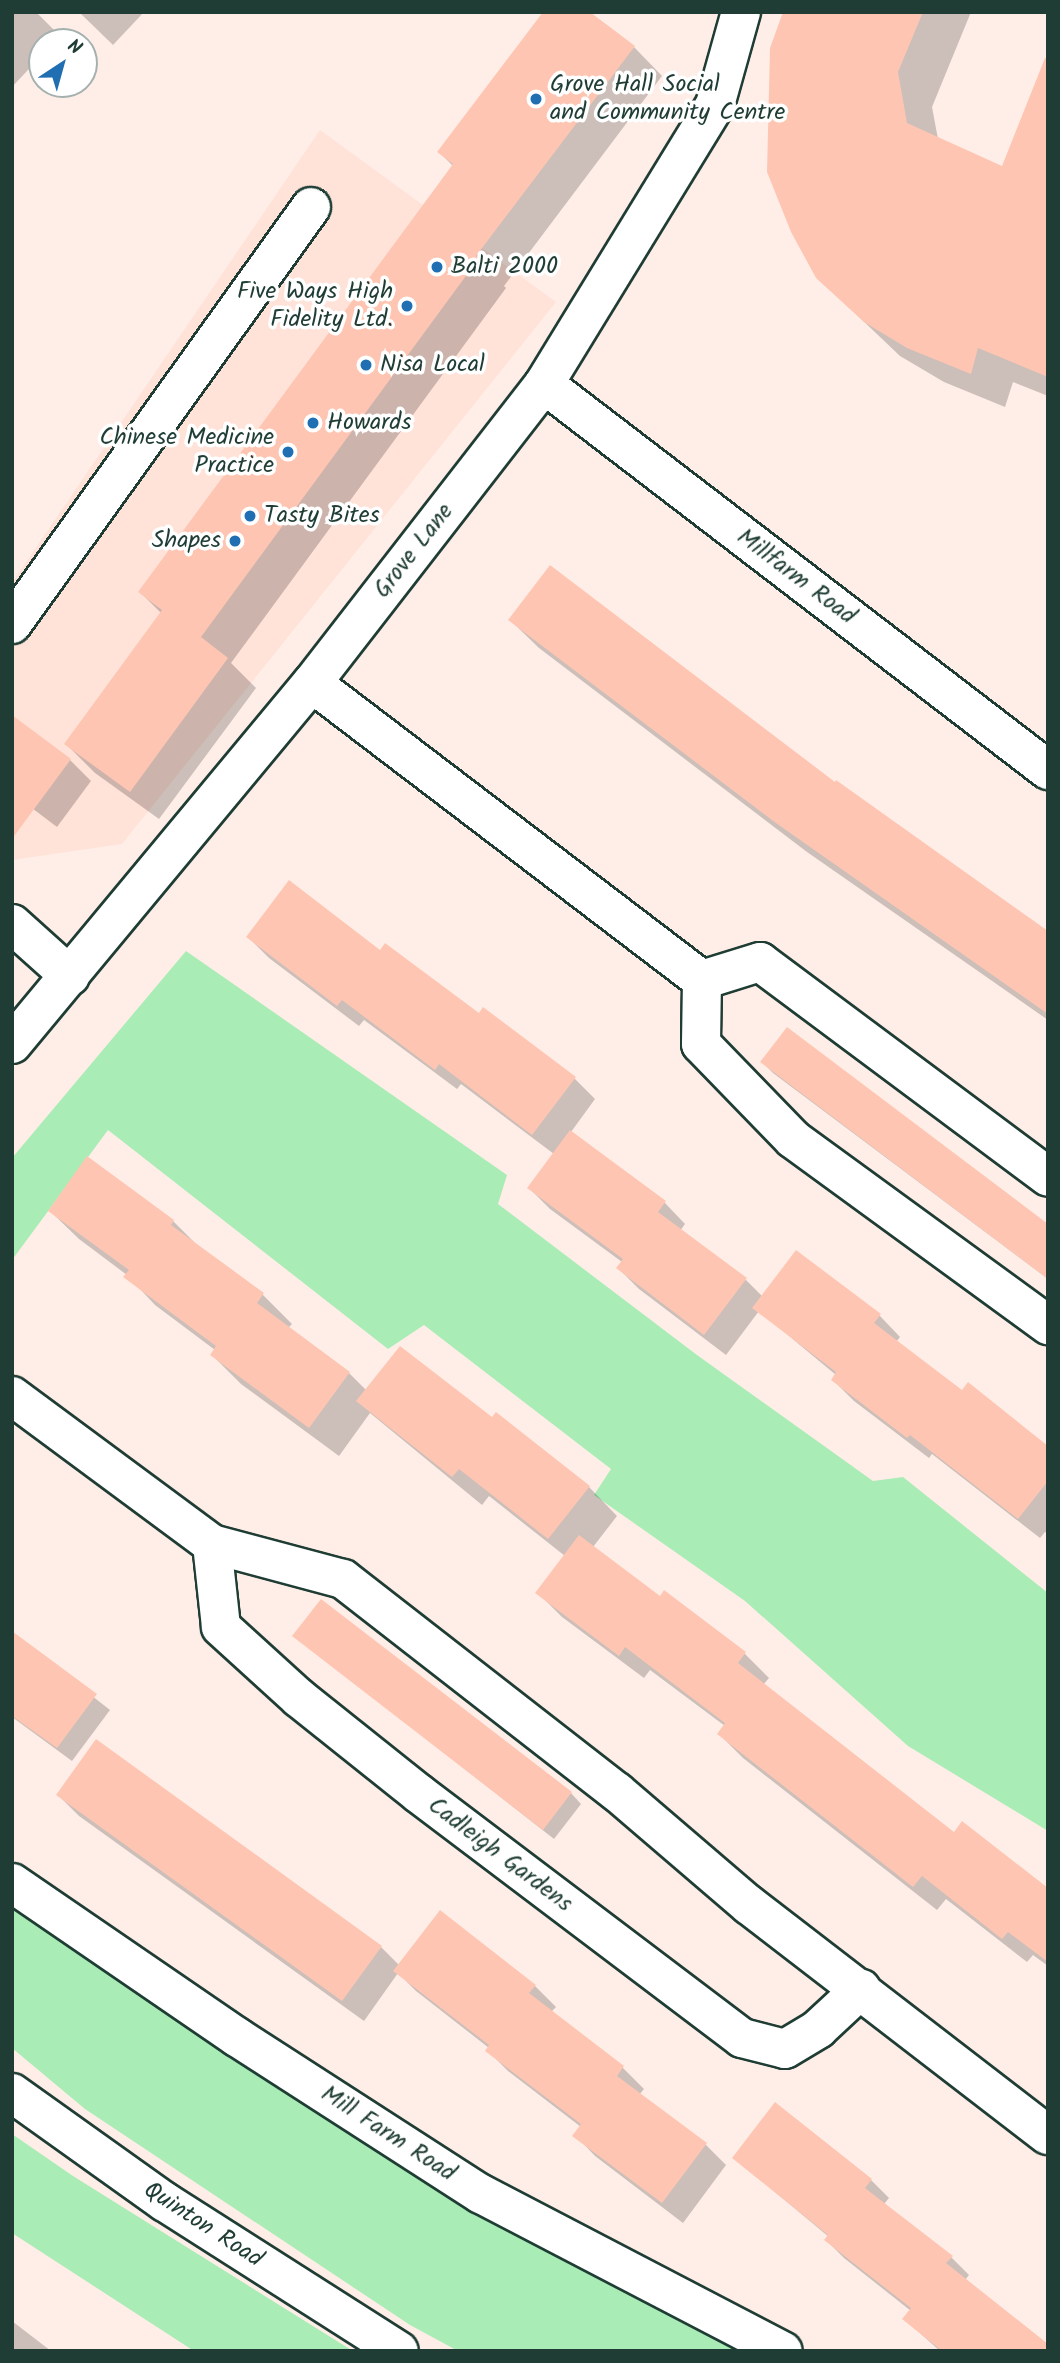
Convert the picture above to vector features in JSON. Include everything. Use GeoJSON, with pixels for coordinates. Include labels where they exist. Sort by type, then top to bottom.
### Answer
{"type":"FeatureCollection","features":[{"type":"Feature","properties":{"kind":"street","name":"Grove Lane"},"geometry":{"type":"LineString","coordinates":[[12,1044],[312,683],[544,384],[715,105],[741,12]]}},
{"type":"Feature","properties":{"kind":"street"},"geometry":{"type":"LineString","coordinates":[[12,624],[311,207]]}},
{"type":"Feature","properties":{"kind":"street","name":"Millfarm Road"},"geometry":{"type":"LineString","coordinates":[[544,384],[1048,770]]}},
{"type":"Feature","properties":{"kind":"street"},"geometry":{"type":"LineString","coordinates":[[312,683],[702,980]]}},
{"type":"Feature","properties":{"kind":"street"},"geometry":{"type":"LineString","coordinates":[[12,924],[70,976]]}},
{"type":"Feature","properties":{"kind":"street"},"geometry":{"type":"LineString","coordinates":[[702,980],[760,962],[1048,1177]]}},
{"type":"Feature","properties":{"kind":"street"},"geometry":{"type":"LineString","coordinates":[[702,980],[701,1044],[793,1139],[1048,1325]]}},
{"type":"Feature","properties":{"kind":"street"},"geometry":{"type":"LineString","coordinates":[[12,1396],[212,1544],[342,1579],[596,1776],[749,1905],[1048,2134]]}},
{"type":"Feature","properties":{"kind":"street","name":"Cadleigh Gardens"},"geometry":{"type":"LineString","coordinates":[[212,1544],[221,1627],[299,1698],[418,1793],[741,2038],[785,2049],[818,2028],[861,1989]]}},
{"type":"Feature","properties":{"kind":"street","name":"Mill Farm Road"},"geometry":{"type":"LineString","coordinates":[[12,1883],[237,2038],[481,2194],[783,2351]]}},
{"type":"Feature","properties":{"kind":"street","name":"Quinton Road"},"geometry":{"type":"LineString","coordinates":[[12,2093],[165,2202],[399,2351]]}},
{"type":"Feature","properties":{"kind":"shaded area"},"geometry":{"type":"Polygon","coordinates":[[[320,130],[556,302],[122,844],[12,860],[12,583],[320,130]]]}},
{"type":"Feature","properties":{"kind":"green space"},"geometry":{"type":"Polygon","coordinates":[[[186,951],[507,1175],[498,1204],[697,1355],[873,1481],[903,1477],[1048,1593],[1048,1831],[908,1746],[745,1601],[594,1495],[611,1469],[424,1325],[388,1349],[108,1130],[12,1260],[12,1158],[186,951]]]}},
{"type":"Feature","properties":{"kind":"green space"},"geometry":{"type":"Polygon","coordinates":[[[12,1909],[472,2205],[626,2292],[739,2351],[458,2351],[410,2325],[85,2109],[12,2048],[12,1909]]]}},
{"type":"Feature","properties":{"kind":"green space"},"geometry":{"type":"Polygon","coordinates":[[[12,2134],[73,2176],[353,2351],[194,2351],[12,2233],[12,2134]]]}},
{"type":"Feature","properties":{"kind":"building"},"geometry":{"type":"Polygon","coordinates":[[[543,12],[590,12],[635,46],[476,256],[479,258],[201,637],[228,658],[130,792],[64,744],[162,610],[138,592],[453,164],[437,152],[543,12]]]}},
{"type":"Feature","properties":{"kind":"building"},"geometry":{"type":"Polygon","coordinates":[[[783,12],[923,12],[898,72],[907,123],[1002,166],[1045,58],[1048,58],[1048,377],[978,348],[971,374],[907,348],[864,322],[816,278],[791,232],[767,172],[770,48],[783,12]]]}},
{"type":"Feature","properties":{"kind":"building"},"geometry":{"type":"Polygon","coordinates":[[[550,565],[835,782],[836,780],[1048,931],[1048,1014],[776,823],[508,620],[550,565]]]}},
{"type":"Feature","properties":{"kind":"building"},"geometry":{"type":"Polygon","coordinates":[[[12,715],[71,759],[12,839],[12,715]]]}},
{"type":"Feature","properties":{"kind":"building"},"geometry":{"type":"Polygon","coordinates":[[[289,880],[380,950],[385,943],[479,1013],[483,1007],[576,1077],[532,1135],[439,1064],[435,1070],[342,1000],[337,1006],[246,937],[289,880]]]}},
{"type":"Feature","properties":{"kind":"building"},"geometry":{"type":"Polygon","coordinates":[[[787,1027],[1048,1224],[1048,1279],[760,1062],[787,1027]]]}},
{"type":"Feature","properties":{"kind":"building"},"geometry":{"type":"Polygon","coordinates":[[[570,1130],[666,1201],[658,1212],[747,1278],[704,1335],[616,1268],[623,1259],[527,1188],[570,1130]]]}},
{"type":"Feature","properties":{"kind":"building"},"geometry":{"type":"Polygon","coordinates":[[[87,1156],[174,1220],[171,1225],[264,1293],[257,1303],[350,1372],[309,1428],[210,1355],[216,1346],[123,1277],[129,1270],[48,1211],[87,1156]]]}},
{"type":"Feature","properties":{"kind":"building"},"geometry":{"type":"Polygon","coordinates":[[[796,1250],[881,1314],[874,1323],[962,1390],[968,1382],[1048,1446],[1048,1481],[1018,1519],[910,1435],[907,1438],[831,1380],[836,1372],[752,1308],[796,1250]]]}},
{"type":"Feature","properties":{"kind":"building"},"geometry":{"type":"Polygon","coordinates":[[[400,1346],[492,1417],[496,1412],[590,1486],[548,1539],[459,1469],[452,1477],[356,1401],[400,1346]]]}},
{"type":"Feature","properties":{"kind":"building"},"geometry":{"type":"Polygon","coordinates":[[[579,1535],[660,1596],[664,1590],[746,1652],[738,1663],[954,1832],[962,1821],[1048,1888],[1048,1962],[1008,1932],[1002,1939],[922,1876],[913,1887],[717,1734],[725,1723],[625,1647],[619,1656],[535,1593],[579,1535]]]}},
{"type":"Feature","properties":{"kind":"building"},"geometry":{"type":"Polygon","coordinates":[[[321,1599],[572,1792],[543,1830],[292,1636],[321,1599]]]}},
{"type":"Feature","properties":{"kind":"building"},"geometry":{"type":"Polygon","coordinates":[[[12,1631],[97,1694],[57,1748],[12,1716],[12,1631]]]}},
{"type":"Feature","properties":{"kind":"building"},"geometry":{"type":"Polygon","coordinates":[[[96,1739],[382,1946],[342,2001],[56,1795],[96,1739]]]}},
{"type":"Feature","properties":{"kind":"building"},"geometry":{"type":"Polygon","coordinates":[[[440,1910],[536,1985],[529,1993],[624,2066],[617,2076],[707,2143],[662,2203],[572,2136],[581,2124],[485,2051],[489,2045],[393,1971],[440,1910]]]}},
{"type":"Feature","properties":{"kind":"building"},"geometry":{"type":"Polygon","coordinates":[[[775,2102],[872,2179],[865,2188],[953,2256],[946,2263],[1048,2344],[1048,2351],[942,2351],[902,2319],[911,2308],[824,2240],[828,2235],[732,2158],[775,2102]]]}},
{"type":"Feature","properties":{"kind":"place","name":"Grove Hall Social and Community Centre"},"geometry":{"type":"Point","coordinates":[536,99]}},
{"type":"Feature","properties":{"kind":"place","name":"Balti 2000"},"geometry":{"type":"Point","coordinates":[437,267]}},
{"type":"Feature","properties":{"kind":"place","name":"Five Ways High Fidelity Ltd."},"geometry":{"type":"Point","coordinates":[407,306]}},
{"type":"Feature","properties":{"kind":"place","name":"Nisa Local"},"geometry":{"type":"Point","coordinates":[366,365]}},
{"type":"Feature","properties":{"kind":"place","name":"Howards"},"geometry":{"type":"Point","coordinates":[313,423]}},
{"type":"Feature","properties":{"kind":"place","name":"Chinese Medicine Practice"},"geometry":{"type":"Point","coordinates":[288,452]}},
{"type":"Feature","properties":{"kind":"place","name":"Tasty Bites"},"geometry":{"type":"Point","coordinates":[250,516]}},
{"type":"Feature","properties":{"kind":"place","name":"Shapes"},"geometry":{"type":"Point","coordinates":[235,541]}}]}
